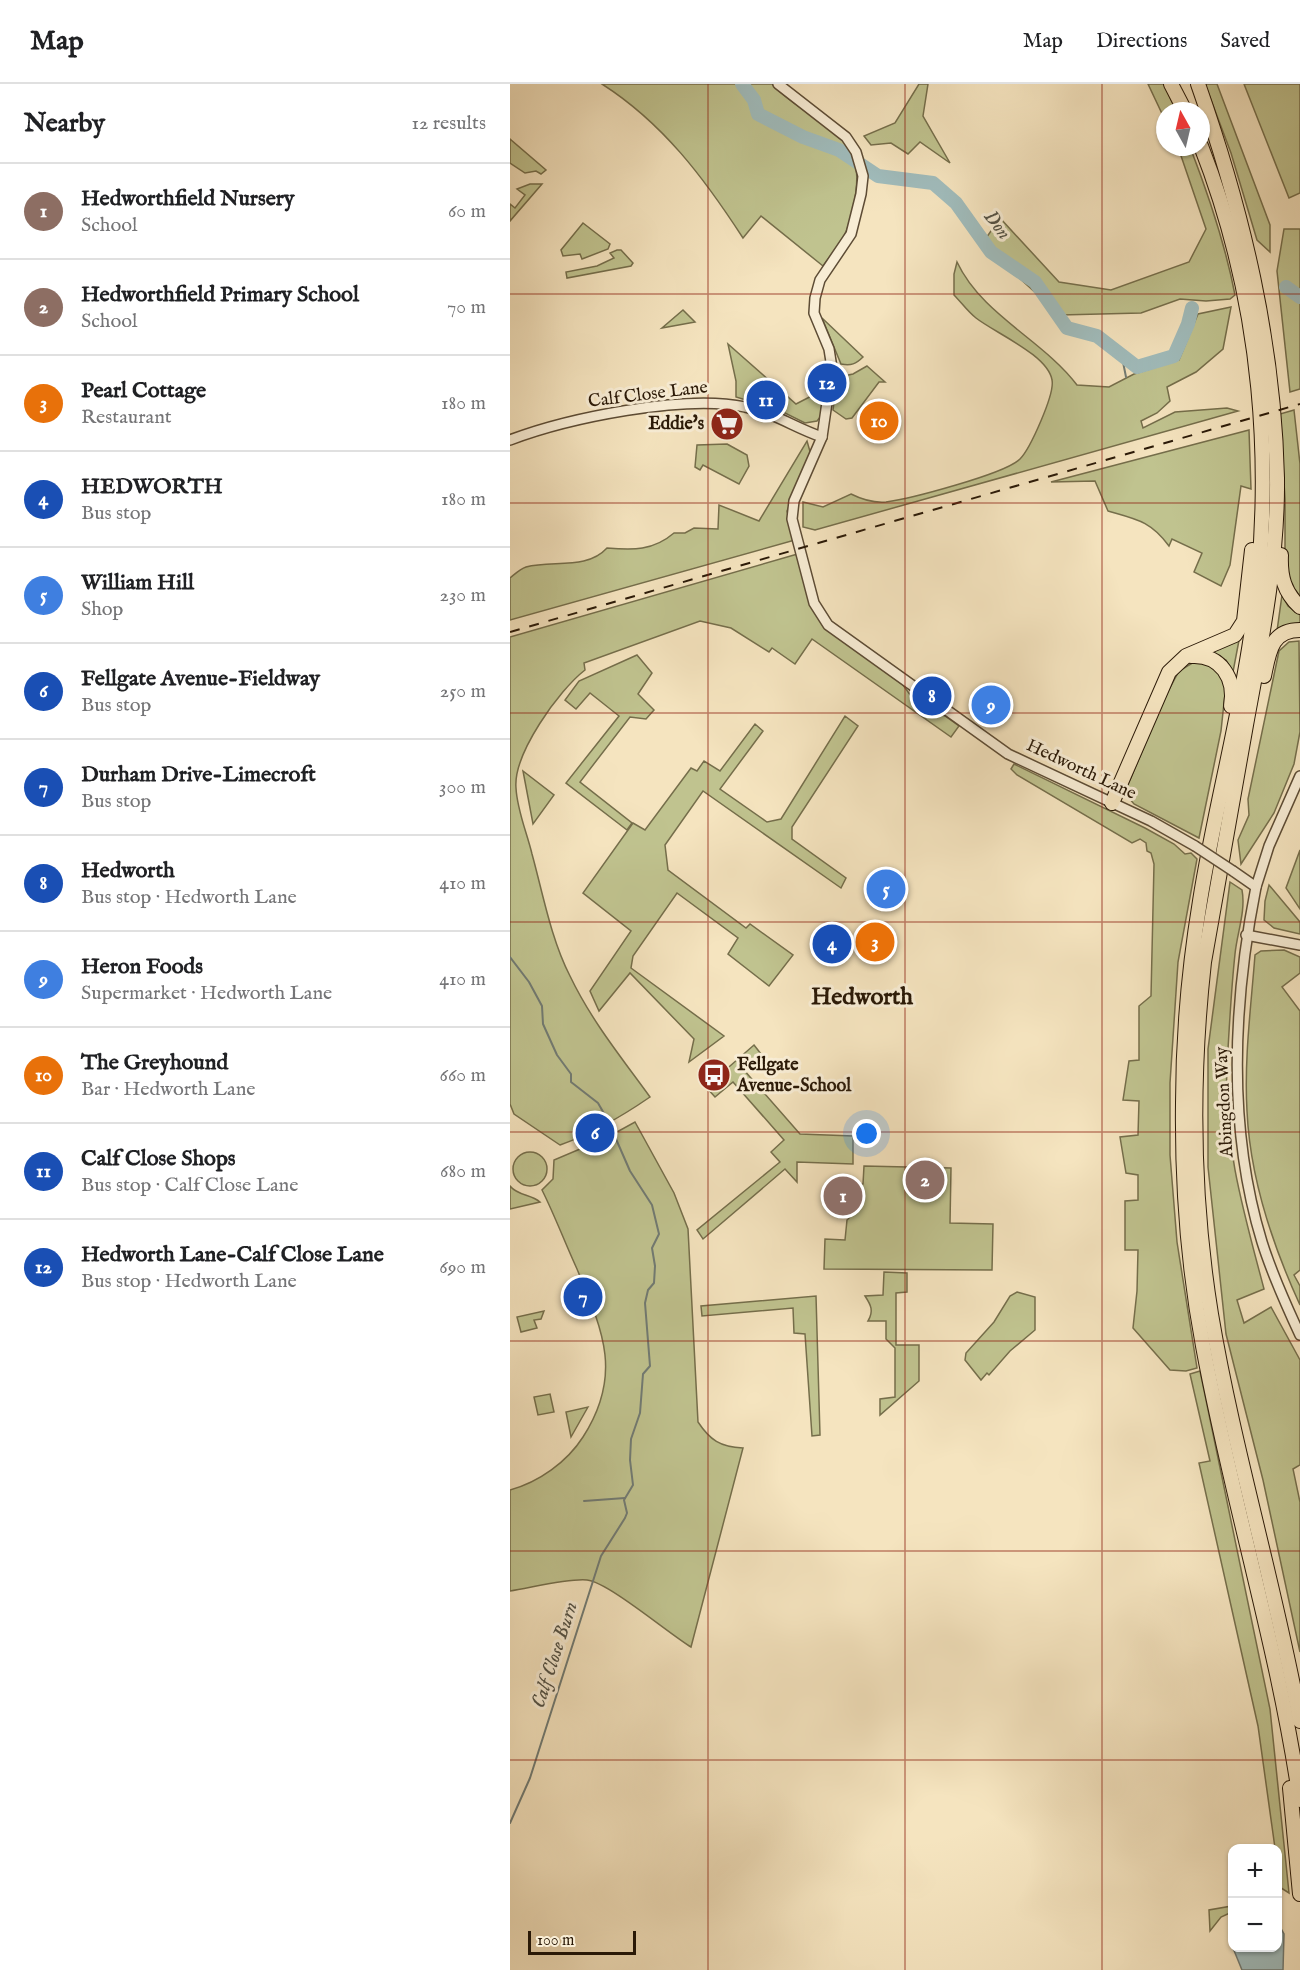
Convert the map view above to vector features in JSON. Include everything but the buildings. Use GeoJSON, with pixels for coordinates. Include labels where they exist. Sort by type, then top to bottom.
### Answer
{"type":"FeatureCollection","features":[{"type":"Feature","properties":{"kind":"highway"},"geometry":{"type":"LineString","coordinates":[[1171,84],[1181,102]]}},
{"type":"Feature","properties":{"kind":"highway"},"geometry":{"type":"LineString","coordinates":[[1175,84],[1182,102]]}},
{"type":"Feature","properties":{"kind":"highway"},"geometry":{"type":"LineString","coordinates":[[1191,84],[1218,149]]}},
{"type":"Feature","properties":{"kind":"highway"},"geometry":{"type":"LineString","coordinates":[[1198,84],[1243,228],[1256,282],[1271,393],[1271,584],[1204,962],[1199,1008],[1195,1117],[1197,1191],[1203,1251],[1220,1359],[1300,1721]]}},
{"type":"Feature","properties":{"kind":"highway"},"geometry":{"type":"LineString","coordinates":[[1204,156],[1227,221],[1247,310],[1270,481],[1252,632],[1199,910],[1185,1034],[1183,1104],[1187,1230],[1203,1347],[1276,1668],[1300,1800]]}},
{"type":"Feature","properties":{"kind":"highway"},"geometry":{"type":"LineString","coordinates":[[1270,481],[1283,497],[1281,571],[1287,592],[1300,607]]}},
{"type":"Feature","properties":{"kind":"highway"},"geometry":{"type":"LineString","coordinates":[[1112,803],[1169,672],[1186,656],[1235,635],[1244,621],[1256,512],[1270,481]]}},
{"type":"Feature","properties":{"kind":"highway"},"geometry":{"type":"LineString","coordinates":[[1244,739],[1254,722],[1274,640],[1281,633],[1300,630]]}},
{"type":"Feature","properties":{"kind":"highway"},"geometry":{"type":"LineString","coordinates":[[1186,656],[1210,657],[1227,671],[1234,691],[1222,761],[1218,806]]}},
{"type":"Feature","properties":{"kind":"highway"},"geometry":{"type":"LineString","coordinates":[[1276,1668],[1300,1894]]}},
{"type":"Feature","properties":{"kind":"highway"},"geometry":{"type":"LineString","coordinates":[[1293,1681],[1300,1705]]}},
{"type":"Feature","properties":{"kind":"street","name":"Hedworth Lane"},"geometry":{"type":"LineString","coordinates":[[778,84],[846,137],[856,152],[862,176],[861,194],[851,234],[820,280],[815,298],[816,318],[831,358],[822,437],[794,501],[792,519],[814,603],[828,625],[1008,754],[1112,803],[1195,846],[1256,886]]}},
{"type":"Feature","properties":{"kind":"street","name":"Calf Close Lane"},"geometry":{"type":"LineString","coordinates":[[510,440],[541,429],[628,411],[718,404],[771,413],[822,437]]}},
{"type":"Feature","properties":{"kind":"street","name":"Abingdon Way"},"geometry":{"type":"LineString","coordinates":[[1300,776],[1269,846],[1256,886],[1246,935],[1237,1049],[1238,1093],[1245,1167],[1262,1243],[1277,1285],[1300,1335]]}},
{"type":"Feature","properties":{"kind":"street"},"geometry":{"type":"LineString","coordinates":[[1246,935],[1300,945]]}},
{"type":"Feature","properties":{"kind":"green space"},"geometry":{"type":"Polygon","coordinates":[[[602,84],[772,84],[840,137],[853,155],[856,166],[856,192],[846,230],[840,243],[823,266],[761,216],[743,238],[681,153],[644,116],[602,84]]]}},
{"type":"Feature","properties":{"kind":"green space"},"geometry":{"type":"Polygon","coordinates":[[[919,84],[928,84],[923,116],[950,163],[920,142],[908,154],[891,143],[871,145],[864,136],[895,123],[919,84]]]}},
{"type":"Feature","properties":{"kind":"green space"},"geometry":{"type":"Polygon","coordinates":[[[1148,84],[1164,84],[1172,102],[1156,102],[1148,84]]]}},
{"type":"Feature","properties":{"kind":"green space"},"geometry":{"type":"Polygon","coordinates":[[[1205,84],[1217,84],[1270,225],[1270,252],[1257,240],[1231,153],[1205,84]]]}},
{"type":"Feature","properties":{"kind":"green space"},"geometry":{"type":"Polygon","coordinates":[[[1244,84],[1300,84],[1300,193],[1289,198],[1244,84]]]}},
{"type":"Feature","properties":{"kind":"green space"},"geometry":{"type":"Polygon","coordinates":[[[510,139],[546,170],[541,174],[536,171],[525,173],[510,163],[510,139]]]}},
{"type":"Feature","properties":{"kind":"green space"},"geometry":{"type":"Polygon","coordinates":[[[1181,156],[1193,156],[1221,238],[1235,295],[1230,299],[1206,301],[1180,299],[1141,313],[1060,315],[982,244],[1000,218],[1059,282],[1111,290],[1189,262],[1206,229],[1181,156]]]}},
{"type":"Feature","properties":{"kind":"green space"},"geometry":{"type":"Polygon","coordinates":[[[530,184],[542,184],[510,221],[510,204],[515,208],[525,195],[517,189],[530,184]]]}},
{"type":"Feature","properties":{"kind":"green space"},"geometry":{"type":"Polygon","coordinates":[[[583,223],[610,244],[608,249],[582,259],[580,254],[563,256],[561,250],[583,223]]]}},
{"type":"Feature","properties":{"kind":"green space"},"geometry":{"type":"Polygon","coordinates":[[[1284,229],[1300,229],[1300,389],[1290,392],[1277,271],[1284,229]]]}},
{"type":"Feature","properties":{"kind":"green space"},"geometry":{"type":"Polygon","coordinates":[[[621,250],[633,263],[631,266],[567,278],[566,272],[597,266],[614,258],[610,253],[621,250]]]}},
{"type":"Feature","properties":{"kind":"green space"},"geometry":{"type":"Polygon","coordinates":[[[957,262],[968,281],[982,297],[1047,354],[1077,385],[1109,387],[1134,374],[1179,360],[1198,314],[1231,307],[1223,349],[1196,372],[1167,387],[1170,401],[1157,413],[1141,421],[1143,428],[1175,412],[1227,408],[1238,411],[815,530],[803,527],[803,502],[823,507],[851,494],[859,498],[881,502],[915,496],[996,472],[1020,459],[1030,444],[1050,397],[1052,380],[1041,362],[1031,353],[976,318],[954,295],[954,274],[957,262]]]}},
{"type":"Feature","properties":{"kind":"green space"},"geometry":{"type":"Polygon","coordinates":[[[683,310],[695,322],[662,328],[683,310]]]}},
{"type":"Feature","properties":{"kind":"green space"},"geometry":{"type":"Polygon","coordinates":[[[822,318],[863,357],[853,364],[841,364],[822,318]]]}},
{"type":"Feature","properties":{"kind":"green space"},"geometry":{"type":"Polygon","coordinates":[[[728,344],[796,404],[823,390],[821,416],[817,421],[805,423],[779,410],[736,397],[736,381],[728,344]]]}},
{"type":"Feature","properties":{"kind":"green space"},"geometry":{"type":"Polygon","coordinates":[[[867,366],[885,382],[879,382],[852,418],[846,419],[833,410],[837,380],[839,377],[853,374],[867,366]]]}},
{"type":"Feature","properties":{"kind":"green space"},"geometry":{"type":"Polygon","coordinates":[[[1294,410],[1300,464],[1300,599],[1285,576],[1285,499],[1280,414],[1294,410]]]}},
{"type":"Feature","properties":{"kind":"green space"},"geometry":{"type":"Polygon","coordinates":[[[1249,430],[1251,489],[1241,486],[1230,565],[1221,586],[1194,572],[1202,553],[1172,539],[1169,546],[1149,526],[1108,511],[1095,481],[1051,482],[1249,430]]]}},
{"type":"Feature","properties":{"kind":"green space"},"geometry":{"type":"Polygon","coordinates":[[[807,441],[811,455],[787,511],[795,540],[510,620],[510,578],[526,567],[580,562],[599,555],[607,548],[642,548],[658,543],[674,533],[685,533],[694,528],[718,529],[719,505],[759,521],[807,441]]]}},
{"type":"Feature","properties":{"kind":"green space"},"geometry":{"type":"Polygon","coordinates":[[[727,444],[747,455],[749,466],[739,484],[703,465],[700,470],[695,467],[697,445],[727,444]]]}},
{"type":"Feature","properties":{"kind":"green space"},"geometry":{"type":"Polygon","coordinates":[[[801,553],[812,606],[823,626],[903,685],[919,707],[945,716],[959,726],[951,737],[812,639],[795,664],[772,648],[769,652],[731,628],[700,621],[584,663],[585,670],[574,679],[551,707],[530,741],[517,774],[517,796],[548,916],[563,962],[597,1023],[650,1097],[607,1124],[560,1145],[514,1114],[510,1104],[510,637],[801,553]]]}},
{"type":"Feature","properties":{"kind":"green space"},"geometry":{"type":"Polygon","coordinates":[[[1282,595],[1288,606],[1300,615],[1300,624],[1277,631],[1282,595]]]}},
{"type":"Feature","properties":{"kind":"green space"},"geometry":{"type":"Polygon","coordinates":[[[1240,635],[1233,672],[1226,660],[1209,653],[1240,635]]]}},
{"type":"Feature","properties":{"kind":"green space"},"geometry":{"type":"Polygon","coordinates":[[[1299,641],[1300,732],[1294,764],[1274,813],[1241,864],[1238,840],[1249,815],[1248,799],[1279,651],[1289,642],[1299,641]]]}},
{"type":"Feature","properties":{"kind":"green space"},"geometry":{"type":"Polygon","coordinates":[[[637,655],[652,673],[638,694],[654,710],[646,719],[630,717],[580,782],[632,823],[627,830],[566,783],[619,716],[590,693],[576,709],[565,700],[579,681],[637,655]]]}},
{"type":"Feature","properties":{"kind":"green space"},"geometry":{"type":"Polygon","coordinates":[[[1194,662],[1206,664],[1218,671],[1226,684],[1221,731],[1199,838],[1134,804],[1128,797],[1127,787],[1165,697],[1179,671],[1194,662]]]}},
{"type":"Feature","properties":{"kind":"green space"},"geometry":{"type":"Polygon","coordinates":[[[845,716],[858,726],[792,827],[792,839],[846,878],[841,888],[703,791],[665,845],[668,870],[746,928],[750,924],[793,955],[769,986],[728,954],[738,938],[677,893],[633,956],[631,968],[724,1036],[689,1062],[694,1039],[630,973],[599,1011],[590,991],[631,931],[583,893],[633,823],[645,830],[691,768],[697,771],[704,761],[720,771],[755,724],[763,731],[720,789],[767,822],[781,819],[845,716]]]}},
{"type":"Feature","properties":{"kind":"green space"},"geometry":{"type":"Polygon","coordinates":[[[1014,764],[1145,828],[1174,844],[1185,854],[1191,853],[1197,859],[1178,962],[1170,1083],[1170,1155],[1177,1242],[1197,1368],[1186,1371],[1170,1370],[1133,1328],[1138,1250],[1125,1250],[1125,1201],[1138,1200],[1138,1175],[1126,1173],[1120,1137],[1138,1135],[1139,1101],[1123,1100],[1129,1061],[1139,1060],[1139,1006],[1151,996],[1154,864],[1151,853],[1147,851],[1146,843],[1140,839],[1132,843],[1017,775],[1011,769],[1014,764]]]}},
{"type":"Feature","properties":{"kind":"green space"},"geometry":{"type":"Polygon","coordinates":[[[523,771],[554,795],[533,824],[523,771]]]}},
{"type":"Feature","properties":{"kind":"green space"},"geometry":{"type":"Polygon","coordinates":[[[1300,850],[1300,909],[1286,888],[1300,850]]]}},
{"type":"Feature","properties":{"kind":"green space"},"geometry":{"type":"Polygon","coordinates":[[[1230,882],[1242,890],[1243,898],[1230,1011],[1227,1068],[1228,1124],[1237,1180],[1264,1289],[1237,1300],[1244,1323],[1271,1307],[1300,1360],[1300,1465],[1293,1469],[1300,1502],[1300,1652],[1263,1480],[1226,1334],[1208,1167],[1208,1049],[1230,882]]]}},
{"type":"Feature","properties":{"kind":"green space"},"geometry":{"type":"Polygon","coordinates":[[[1269,885],[1300,922],[1300,934],[1274,928],[1264,920],[1269,885]]]}},
{"type":"Feature","properties":{"kind":"green space"},"geometry":{"type":"Polygon","coordinates":[[[1284,950],[1300,957],[1300,973],[1282,987],[1300,1011],[1300,1270],[1294,1275],[1300,1286],[1300,1305],[1280,1258],[1264,1210],[1249,1136],[1246,1092],[1255,955],[1261,951],[1284,950]]]}},
{"type":"Feature","properties":{"kind":"green space"},"geometry":{"type":"Polygon","coordinates":[[[754,1045],[761,1054],[743,1069],[800,1134],[853,1136],[853,1164],[797,1162],[797,1182],[785,1169],[703,1239],[697,1230],[780,1162],[771,1152],[784,1140],[733,1082],[715,1097],[706,1087],[754,1045]]]}},
{"type":"Feature","properties":{"kind":"green space"},"geometry":{"type":"Polygon","coordinates":[[[635,1122],[674,1193],[688,1229],[698,1422],[716,1441],[728,1446],[743,1448],[691,1647],[623,1598],[597,1583],[587,1580],[570,1580],[510,1591],[510,1490],[542,1476],[569,1455],[583,1437],[595,1415],[603,1393],[606,1373],[605,1353],[595,1313],[542,1190],[553,1179],[554,1160],[606,1138],[635,1122]]]}},
{"type":"Feature","properties":{"kind":"green space"},"geometry":{"type":"Polygon","coordinates":[[[530,1152],[542,1157],[547,1169],[542,1181],[530,1186],[518,1181],[513,1169],[518,1157],[530,1152]]]}},
{"type":"Feature","properties":{"kind":"green space"},"geometry":{"type":"Polygon","coordinates":[[[864,1166],[951,1168],[950,1223],[993,1224],[992,1270],[824,1269],[825,1239],[845,1240],[847,1220],[859,1208],[859,1184],[863,1184],[864,1166]]]}},
{"type":"Feature","properties":{"kind":"green space"},"geometry":{"type":"Polygon","coordinates":[[[510,1186],[517,1192],[540,1202],[510,1209],[510,1186]]]}},
{"type":"Feature","properties":{"kind":"green space"},"geometry":{"type":"Polygon","coordinates":[[[884,1272],[907,1273],[907,1292],[896,1293],[896,1345],[919,1345],[919,1381],[880,1415],[880,1399],[895,1397],[895,1348],[886,1339],[886,1321],[868,1321],[871,1308],[865,1296],[883,1295],[884,1272]]]}},
{"type":"Feature","properties":{"kind":"green space"},"geometry":{"type":"Polygon","coordinates":[[[1017,1292],[1035,1297],[1035,1330],[981,1380],[965,1360],[966,1353],[994,1322],[1010,1296],[1017,1292]]]}},
{"type":"Feature","properties":{"kind":"green space"},"geometry":{"type":"Polygon","coordinates":[[[816,1296],[820,1435],[812,1436],[805,1334],[794,1333],[793,1308],[702,1316],[701,1306],[816,1296]]]}},
{"type":"Feature","properties":{"kind":"green space"},"geometry":{"type":"Polygon","coordinates":[[[544,1311],[541,1319],[534,1320],[537,1328],[521,1332],[517,1317],[544,1311]]]}},
{"type":"Feature","properties":{"kind":"green space"},"geometry":{"type":"Polygon","coordinates":[[[1200,1371],[1270,1709],[1289,1893],[1282,1889],[1282,1844],[1274,1844],[1258,1726],[1199,1463],[1210,1461],[1190,1374],[1200,1371]]]}},
{"type":"Feature","properties":{"kind":"green space"},"geometry":{"type":"Polygon","coordinates":[[[550,1394],[554,1412],[538,1415],[534,1397],[550,1394]]]}},
{"type":"Feature","properties":{"kind":"green space"},"geometry":{"type":"Polygon","coordinates":[[[588,1407],[571,1437],[566,1412],[588,1407]]]}},
{"type":"Feature","properties":{"kind":"green space"},"geometry":{"type":"Polygon","coordinates":[[[1228,1907],[1228,1914],[1221,1917],[1210,1931],[1209,1910],[1228,1907]]]}},
{"type":"Feature","properties":{"kind":"water"},"geometry":{"type":"Polygon","coordinates":[[[1282,1930],[1284,1934],[1283,1970],[1242,1970],[1235,1952],[1282,1952],[1282,1930]]]}},
{"type":"Feature","properties":{"kind":"waterway","name":"Don"},"geometry":{"type":"LineString","coordinates":[[742,84],[754,100],[758,114],[803,137],[839,150],[878,176],[933,183],[956,203],[991,252],[1035,282],[1067,328],[1097,336],[1137,367],[1174,356],[1188,324],[1192,308]]}},
{"type":"Feature","properties":{"kind":"waterway","name":"Don"},"geometry":{"type":"LineString","coordinates":[[1286,287],[1300,297]]}},
{"type":"Feature","properties":{"kind":"waterway"},"geometry":{"type":"LineString","coordinates":[[1122,357],[1126,377]]}},
{"type":"Feature","properties":{"kind":"waterway","name":"Calf Close Burn"},"geometry":{"type":"LineString","coordinates":[[510,957],[529,982],[542,1006],[543,1024],[557,1055],[571,1074],[571,1082],[598,1103],[610,1124]]}},
{"type":"Feature","properties":{"kind":"waterway","name":"Calf Close Burn"},"geometry":{"type":"LineString","coordinates":[[510,1823],[530,1778],[601,1556],[625,1518],[627,1513],[624,1500],[633,1485],[630,1460],[631,1439],[640,1413],[643,1374],[650,1366],[645,1303],[648,1290],[654,1283],[655,1266],[652,1248],[659,1234],[652,1205],[630,1171],[616,1139]]}},
{"type":"Feature","properties":{"kind":"waterway","name":"Calf Close Burn"},"geometry":{"type":"LineString","coordinates":[[584,1501],[625,1498]]}},
{"type":"Feature","properties":{"kind":"railway"},"geometry":{"type":"LineString","coordinates":[[510,632],[1300,404]]}},
{"type":"Feature","properties":{"kind":"place","name":"Hedworth Lane-Calf Close Lane"},"geometry":{"type":"Point","coordinates":[827,383]}},
{"type":"Feature","properties":{"kind":"place","name":"Calf Close Shops"},"geometry":{"type":"Point","coordinates":[766,400]}},
{"type":"Feature","properties":{"kind":"place","name":"The Greyhound"},"geometry":{"type":"Point","coordinates":[879,421]}},
{"type":"Feature","properties":{"kind":"place","name":"Eddie's"},"geometry":{"type":"Point","coordinates":[727,424]}},
{"type":"Feature","properties":{"kind":"place","name":"Hedworth"},"geometry":{"type":"Point","coordinates":[932,696]}},
{"type":"Feature","properties":{"kind":"place","name":"Heron Foods"},"geometry":{"type":"Point","coordinates":[991,705]}},
{"type":"Feature","properties":{"kind":"place","name":"William Hill"},"geometry":{"type":"Point","coordinates":[886,889]}},
{"type":"Feature","properties":{"kind":"place","name":"Pearl Cottage"},"geometry":{"type":"Point","coordinates":[875,942]}},
{"type":"Feature","properties":{"kind":"place","name":"HEDWORTH"},"geometry":{"type":"Point","coordinates":[832,944]}},
{"type":"Feature","properties":{"kind":"place","name":"Fellgate Avenue-School"},"geometry":{"type":"Point","coordinates":[714,1075]}},
{"type":"Feature","properties":{"kind":"place","name":"Fellgate Avenue-Fieldway"},"geometry":{"type":"Point","coordinates":[595,1133]}},
{"type":"Feature","properties":{"kind":"place","name":"Hedworthfield Primary School"},"geometry":{"type":"Point","coordinates":[925,1180]}},
{"type":"Feature","properties":{"kind":"place","name":"Hedworthfield Nursery"},"geometry":{"type":"Point","coordinates":[843,1196]}},
{"type":"Feature","properties":{"kind":"place","name":"Durham Drive-Limecroft"},"geometry":{"type":"Point","coordinates":[583,1297]}},
{"type":"Feature","properties":{"kind":"district","name":"Hedworth"},"geometry":{"type":"Point","coordinates":[862,997]}}]}
